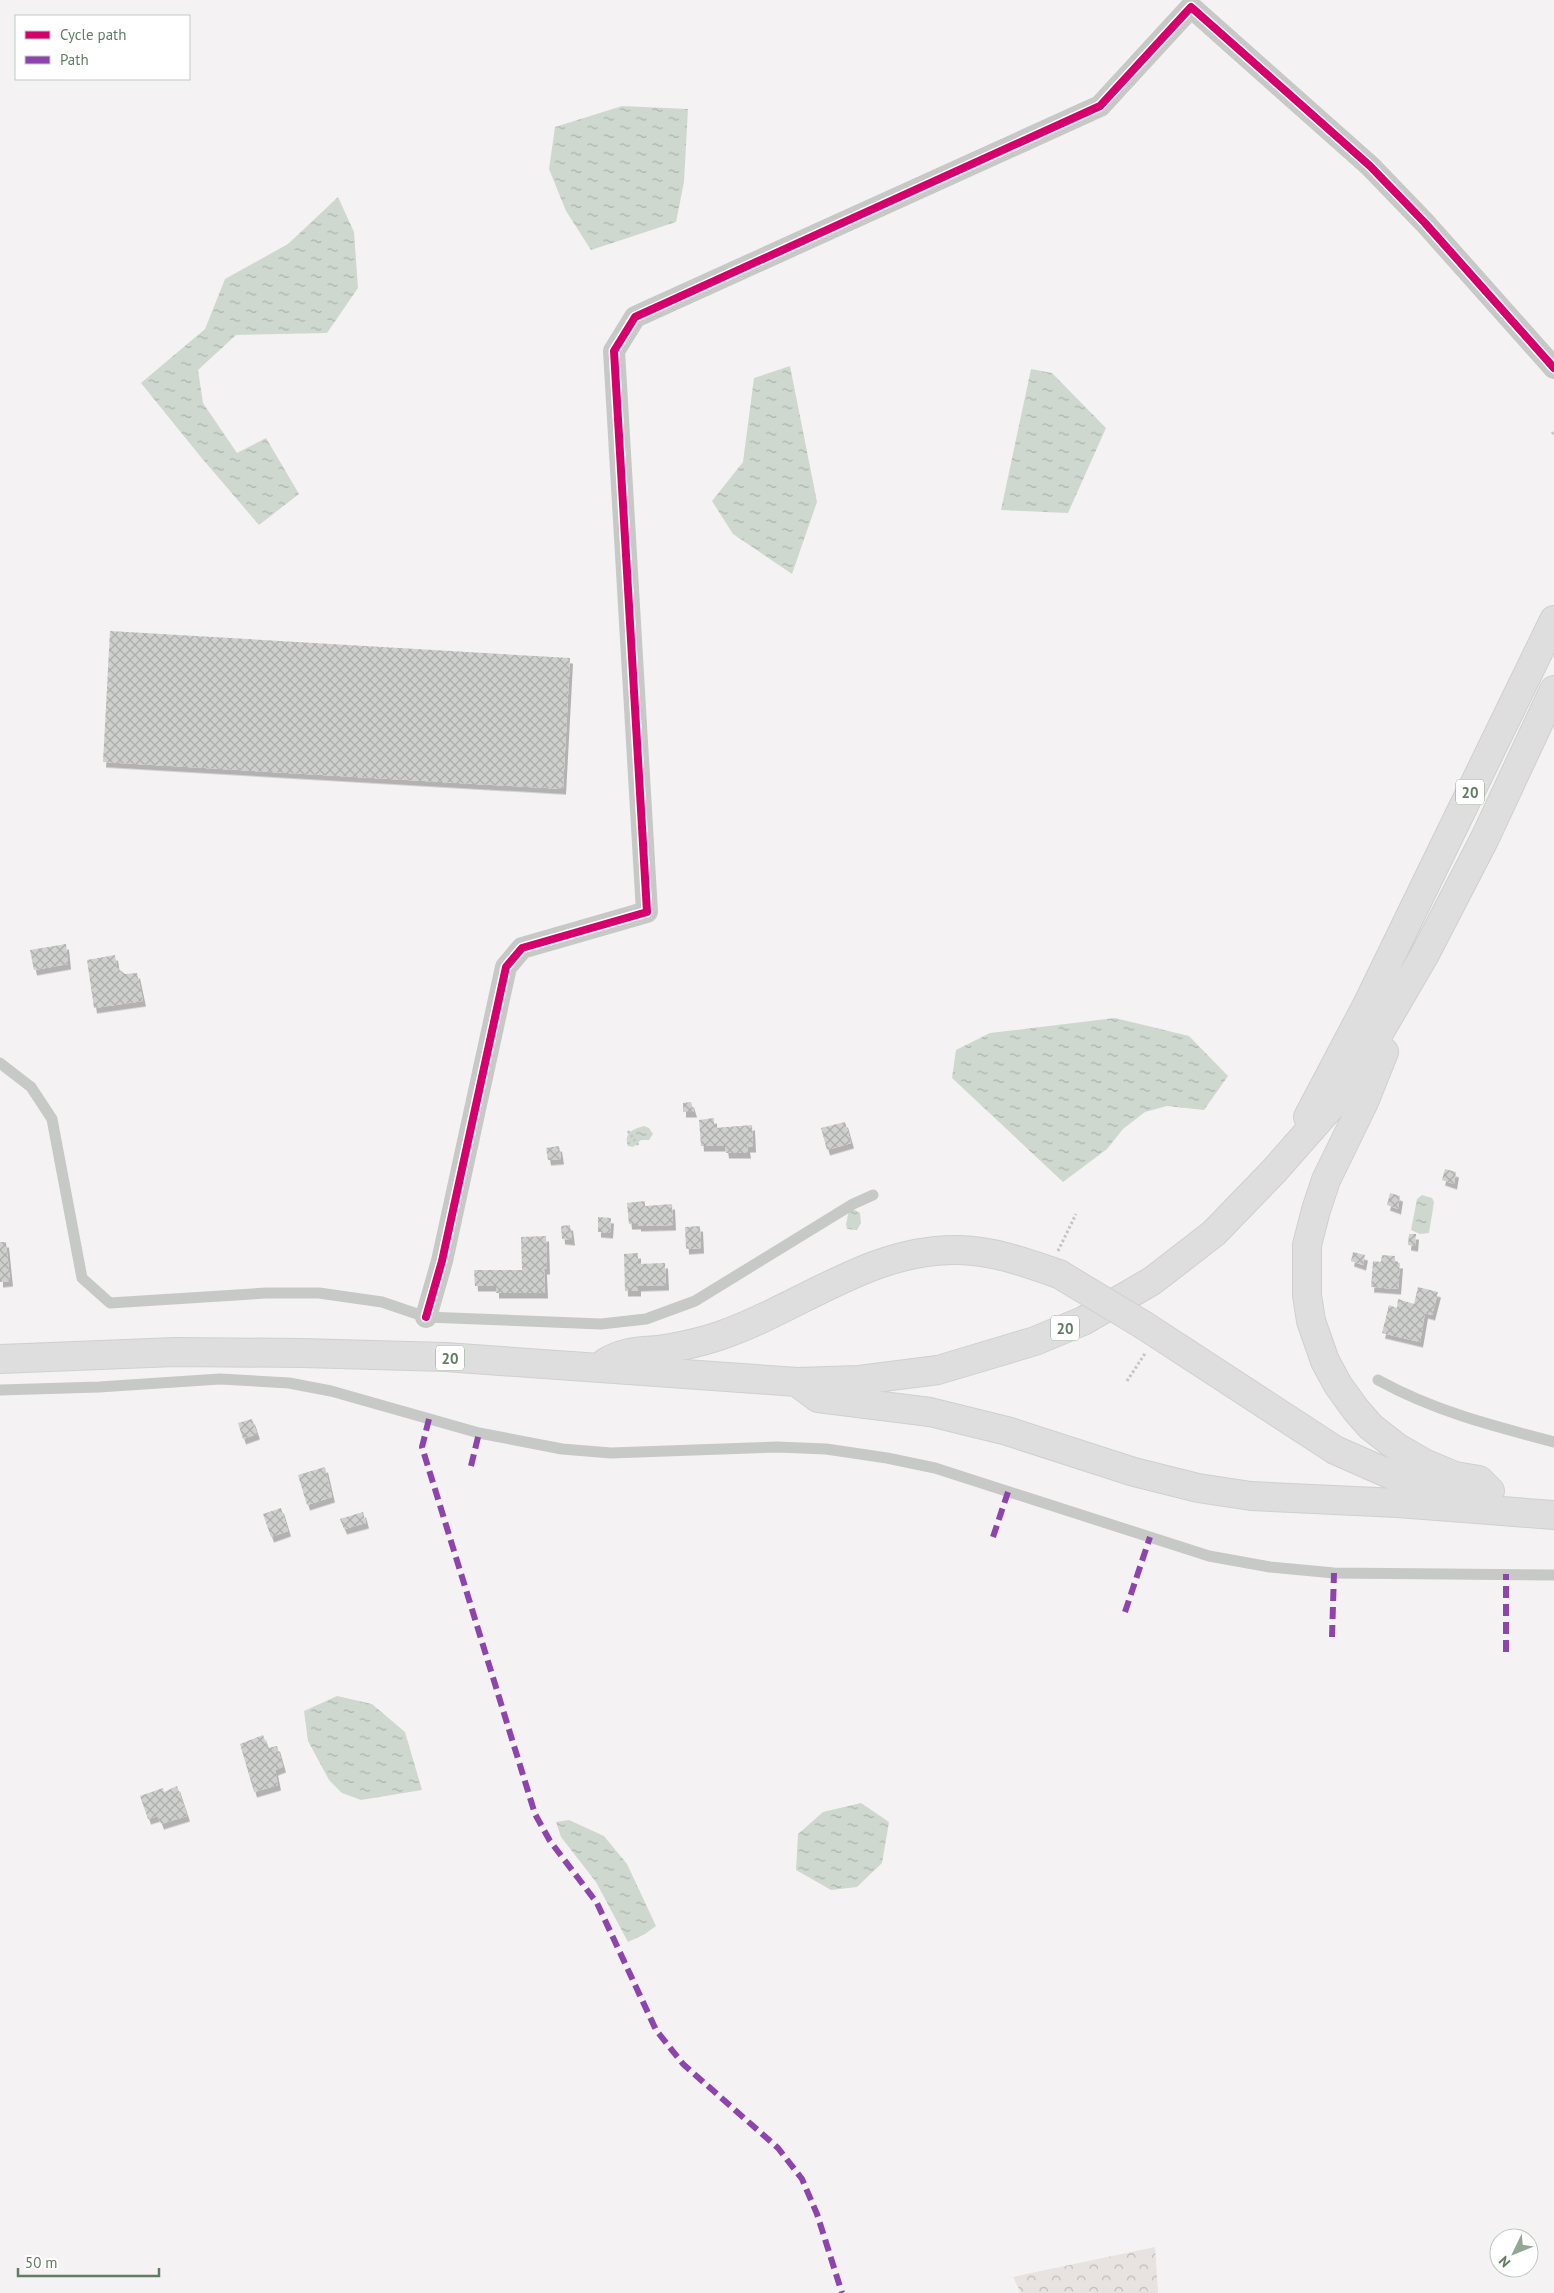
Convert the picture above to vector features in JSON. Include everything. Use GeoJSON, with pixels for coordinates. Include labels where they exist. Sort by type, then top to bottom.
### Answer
{"type":"FeatureCollection","features":[{"type":"Feature","properties":{"kind":"main road","name":"20"},"geometry":{"type":"LineString","coordinates":[[1282,1162],[1367,1005],[1554,620]]}},
{"type":"Feature","properties":{"kind":"main road","name":"20"},"geometry":{"type":"LineString","coordinates":[[0,1359],[175,1352],[444,1357],[797,1382],[859,1380],[938,1370],[1036,1341],[1083,1320],[1152,1281],[1214,1233],[1282,1162],[1347,1088],[1424,956],[1485,838],[1554,690]]}},
{"type":"Feature","properties":{"kind":"main road"},"geometry":{"type":"LineString","coordinates":[[1424,956],[1364,1102],[1342,1145],[1321,1195],[1307,1245],[1307,1295],[1311,1321],[1325,1362],[1338,1385],[1366,1421],[1398,1448],[1424,1463],[1455,1476],[1478,1480],[1490,1491]]}},
{"type":"Feature","properties":{"kind":"main road"},"geometry":{"type":"LineString","coordinates":[[598,1367],[621,1353],[671,1348],[718,1336],[752,1323],[857,1272],[907,1256],[960,1250],[1002,1255],[1054,1272],[1145,1326],[1335,1450],[1367,1465],[1422,1485],[1554,1498]]}},
{"type":"Feature","properties":{"kind":"main road"},"geometry":{"type":"LineString","coordinates":[[797,1382],[818,1398],[930,1412],[1006,1431],[1134,1472],[1198,1488],[1251,1496],[1398,1503],[1554,1515]]}},
{"type":"Feature","properties":{"kind":"street"},"geometry":{"type":"LineString","coordinates":[[426,1317],[442,1260],[506,967],[522,948],[647,912],[614,351],[635,317],[1100,106],[1191,7],[1370,166],[1425,223],[1554,368]]}},
{"type":"Feature","properties":{"kind":"lane"},"geometry":{"type":"LineString","coordinates":[[0,1063],[31,1087],[52,1119],[82,1278],[110,1304],[266,1293],[320,1293],[382,1302],[426,1317],[601,1324],[646,1319],[695,1301],[853,1204],[873,1195]]}},
{"type":"Feature","properties":{"kind":"lane"},"geometry":{"type":"LineString","coordinates":[[0,1390],[99,1387],[220,1379],[289,1383],[331,1391],[524,1444],[562,1449],[611,1453],[778,1447],[826,1449],[887,1458],[935,1468],[1209,1556],[1270,1568],[1334,1573],[1554,1575]]}},
{"type":"Feature","properties":{"kind":"lane"},"geometry":{"type":"LineString","coordinates":[[1378,1380],[1408,1397],[1466,1419],[1554,1442]]}},
{"type":"Feature","properties":{"kind":"path"},"geometry":{"type":"LineString","coordinates":[[628,1131],[638,1145]]}},
{"type":"Feature","properties":{"kind":"path"},"geometry":{"type":"LineString","coordinates":[[1054,1272],[1076,1214]]}},
{"type":"Feature","properties":{"kind":"path"},"geometry":{"type":"LineString","coordinates":[[1127,1381],[1130,1375]]}},
{"type":"Feature","properties":{"kind":"green space"},"geometry":{"type":"Polygon","coordinates":[[[1155,2247],[1158,2293],[1021,2293],[1013,2277],[1155,2247]]]}},
{"type":"Feature","properties":{"kind":"water"},"geometry":{"type":"Polygon","coordinates":[[[622,106],[688,109],[684,182],[676,222],[591,250],[566,211],[549,169],[555,127],[622,106]]]}},
{"type":"Feature","properties":{"kind":"water"},"geometry":{"type":"Polygon","coordinates":[[[338,197],[354,232],[358,288],[327,333],[236,335],[198,370],[203,403],[237,453],[266,438],[299,494],[259,525],[141,383],[205,329],[225,279],[288,244],[338,197]]]}},
{"type":"Feature","properties":{"kind":"water"},"geometry":{"type":"Polygon","coordinates":[[[790,366],[817,502],[792,574],[733,534],[712,501],[743,462],[754,378],[790,366]]]}},
{"type":"Feature","properties":{"kind":"water"},"geometry":{"type":"Polygon","coordinates":[[[1031,369],[1052,373],[1106,428],[1068,513],[1001,510],[1031,369]]]}},
{"type":"Feature","properties":{"kind":"water"},"geometry":{"type":"Polygon","coordinates":[[[1115,1018],[1189,1036],[1228,1076],[1204,1110],[1167,1106],[1145,1112],[1123,1129],[1107,1149],[1063,1182],[952,1078],[956,1050],[990,1033],[1115,1018]]]}},
{"type":"Feature","properties":{"kind":"water"},"geometry":{"type":"Polygon","coordinates":[[[644,1126],[649,1128],[653,1134],[649,1140],[641,1140],[633,1147],[628,1146],[627,1138],[630,1132],[644,1126]]]}},
{"type":"Feature","properties":{"kind":"water"},"geometry":{"type":"Polygon","coordinates":[[[1422,1195],[1432,1198],[1434,1202],[1429,1233],[1420,1234],[1411,1230],[1417,1199],[1422,1195]]]}},
{"type":"Feature","properties":{"kind":"water"},"geometry":{"type":"Polygon","coordinates":[[[849,1210],[855,1210],[860,1213],[861,1223],[857,1230],[847,1229],[846,1224],[849,1210]]]}},
{"type":"Feature","properties":{"kind":"water"},"geometry":{"type":"Polygon","coordinates":[[[337,1696],[372,1704],[405,1732],[422,1790],[361,1800],[342,1793],[329,1780],[308,1741],[304,1711],[337,1696]]]}},
{"type":"Feature","properties":{"kind":"water"},"geometry":{"type":"Polygon","coordinates":[[[861,1803],[889,1822],[882,1863],[857,1887],[831,1890],[796,1870],[798,1834],[823,1812],[861,1803]]]}},
{"type":"Feature","properties":{"kind":"water"},"geometry":{"type":"Polygon","coordinates":[[[569,1820],[604,1836],[627,1864],[656,1926],[628,1942],[596,1882],[561,1837],[556,1822],[569,1820]]]}},
{"type":"Feature","properties":{"kind":"building"},"geometry":{"type":"Polygon","coordinates":[[[110,631],[570,658],[563,789],[103,762],[110,631]]]}},
{"type":"Feature","properties":{"kind":"building"},"geometry":{"type":"Polygon","coordinates":[[[66,944],[68,964],[34,970],[30,950],[66,944]]]}},
{"type":"Feature","properties":{"kind":"building"},"geometry":{"type":"Polygon","coordinates":[[[115,955],[117,968],[125,974],[137,973],[143,1001],[94,1008],[87,960],[115,955]]]}},
{"type":"Feature","properties":{"kind":"building"},"geometry":{"type":"Polygon","coordinates":[[[691,1102],[694,1112],[683,1112],[683,1103],[691,1102]]]}},
{"type":"Feature","properties":{"kind":"building"},"geometry":{"type":"Polygon","coordinates":[[[714,1118],[714,1128],[752,1125],[753,1147],[747,1147],[748,1153],[726,1153],[725,1146],[701,1146],[699,1120],[714,1118]]]}},
{"type":"Feature","properties":{"kind":"building"},"geometry":{"type":"Polygon","coordinates":[[[845,1122],[851,1143],[827,1150],[821,1128],[845,1122]]]}},
{"type":"Feature","properties":{"kind":"building"},"geometry":{"type":"Polygon","coordinates":[[[559,1146],[561,1159],[548,1160],[546,1148],[559,1146]]]}},
{"type":"Feature","properties":{"kind":"building"},"geometry":{"type":"Polygon","coordinates":[[[1445,1169],[1456,1172],[1454,1184],[1442,1180],[1445,1169]]]}},
{"type":"Feature","properties":{"kind":"building"},"geometry":{"type":"Polygon","coordinates":[[[1390,1193],[1400,1196],[1398,1209],[1387,1205],[1390,1193]]]}},
{"type":"Feature","properties":{"kind":"building"},"geometry":{"type":"Polygon","coordinates":[[[645,1201],[645,1206],[672,1204],[673,1225],[638,1226],[638,1224],[629,1224],[627,1203],[645,1201]]]}},
{"type":"Feature","properties":{"kind":"building"},"geometry":{"type":"Polygon","coordinates":[[[598,1217],[611,1218],[610,1233],[598,1232],[598,1217]]]}},
{"type":"Feature","properties":{"kind":"building"},"geometry":{"type":"Polygon","coordinates":[[[570,1225],[572,1240],[562,1239],[561,1226],[570,1225]]]}},
{"type":"Feature","properties":{"kind":"building"},"geometry":{"type":"Polygon","coordinates":[[[700,1226],[701,1248],[686,1249],[685,1227],[700,1226]]]}},
{"type":"Feature","properties":{"kind":"building"},"geometry":{"type":"Polygon","coordinates":[[[1409,1234],[1416,1234],[1415,1246],[1408,1245],[1409,1234]]]}},
{"type":"Feature","properties":{"kind":"building"},"geometry":{"type":"Polygon","coordinates":[[[546,1236],[547,1269],[544,1269],[545,1293],[496,1293],[496,1286],[475,1286],[474,1270],[522,1270],[521,1237],[546,1236]]]}},
{"type":"Feature","properties":{"kind":"building"},"geometry":{"type":"Polygon","coordinates":[[[0,1242],[6,1242],[10,1281],[0,1282],[0,1242]]]}},
{"type":"Feature","properties":{"kind":"building"},"geometry":{"type":"Polygon","coordinates":[[[1353,1252],[1365,1255],[1363,1265],[1351,1261],[1353,1252]]]}},
{"type":"Feature","properties":{"kind":"building"},"geometry":{"type":"Polygon","coordinates":[[[638,1253],[638,1264],[665,1263],[666,1285],[638,1286],[638,1291],[625,1291],[624,1254],[638,1253]]]}},
{"type":"Feature","properties":{"kind":"building"},"geometry":{"type":"Polygon","coordinates":[[[1382,1255],[1395,1256],[1395,1263],[1400,1263],[1398,1289],[1371,1287],[1373,1261],[1381,1262],[1382,1255]]]}},
{"type":"Feature","properties":{"kind":"building"},"geometry":{"type":"Polygon","coordinates":[[[1418,1287],[1438,1292],[1432,1315],[1425,1313],[1420,1342],[1382,1333],[1389,1305],[1397,1308],[1398,1299],[1414,1304],[1418,1287]]]}},
{"type":"Feature","properties":{"kind":"building"},"geometry":{"type":"Polygon","coordinates":[[[252,1419],[257,1434],[243,1439],[238,1423],[252,1419]]]}},
{"type":"Feature","properties":{"kind":"building"},"geometry":{"type":"Polygon","coordinates":[[[325,1467],[332,1497],[307,1505],[298,1475],[325,1467]]]}},
{"type":"Feature","properties":{"kind":"building"},"geometry":{"type":"Polygon","coordinates":[[[281,1508],[288,1531],[271,1537],[263,1514],[281,1508]]]}},
{"type":"Feature","properties":{"kind":"building"},"geometry":{"type":"Polygon","coordinates":[[[363,1512],[366,1523],[344,1529],[340,1519],[363,1512]]]}},
{"type":"Feature","properties":{"kind":"building"},"geometry":{"type":"Polygon","coordinates":[[[263,1735],[268,1748],[277,1746],[283,1767],[275,1770],[278,1785],[254,1792],[240,1744],[263,1735]]]}},
{"type":"Feature","properties":{"kind":"building"},"geometry":{"type":"Polygon","coordinates":[[[177,1786],[187,1816],[161,1824],[158,1816],[148,1819],[140,1796],[163,1788],[164,1792],[177,1786]]]}},
{"type":"Feature","properties":{"kind":"marked path"},"geometry":{"type":"LineString","coordinates":[[429,1419],[422,1447],[535,1814],[550,1841],[597,1903],[656,2030],[683,2064],[778,2148],[802,2179],[817,2214],[842,2293]]}},
{"type":"Feature","properties":{"kind":"marked path"},"geometry":{"type":"LineString","coordinates":[[471,1466],[479,1433]]}},
{"type":"Feature","properties":{"kind":"marked path"},"geometry":{"type":"LineString","coordinates":[[993,1537],[1008,1492]]}},
{"type":"Feature","properties":{"kind":"marked path"},"geometry":{"type":"LineString","coordinates":[[1125,1612],[1150,1537]]}},
{"type":"Feature","properties":{"kind":"marked path"},"geometry":{"type":"LineString","coordinates":[[1332,1637],[1334,1573]]}},
{"type":"Feature","properties":{"kind":"marked path"},"geometry":{"type":"LineString","coordinates":[[1506,1574],[1506,1652]]}},
{"type":"Feature","properties":{"kind":"cycle path"},"geometry":{"type":"LineString","coordinates":[[426,1317],[442,1261],[506,967],[522,948],[647,912],[614,351],[635,317],[1100,106],[1191,7],[1370,166],[1425,223],[1554,368]]}}]}
